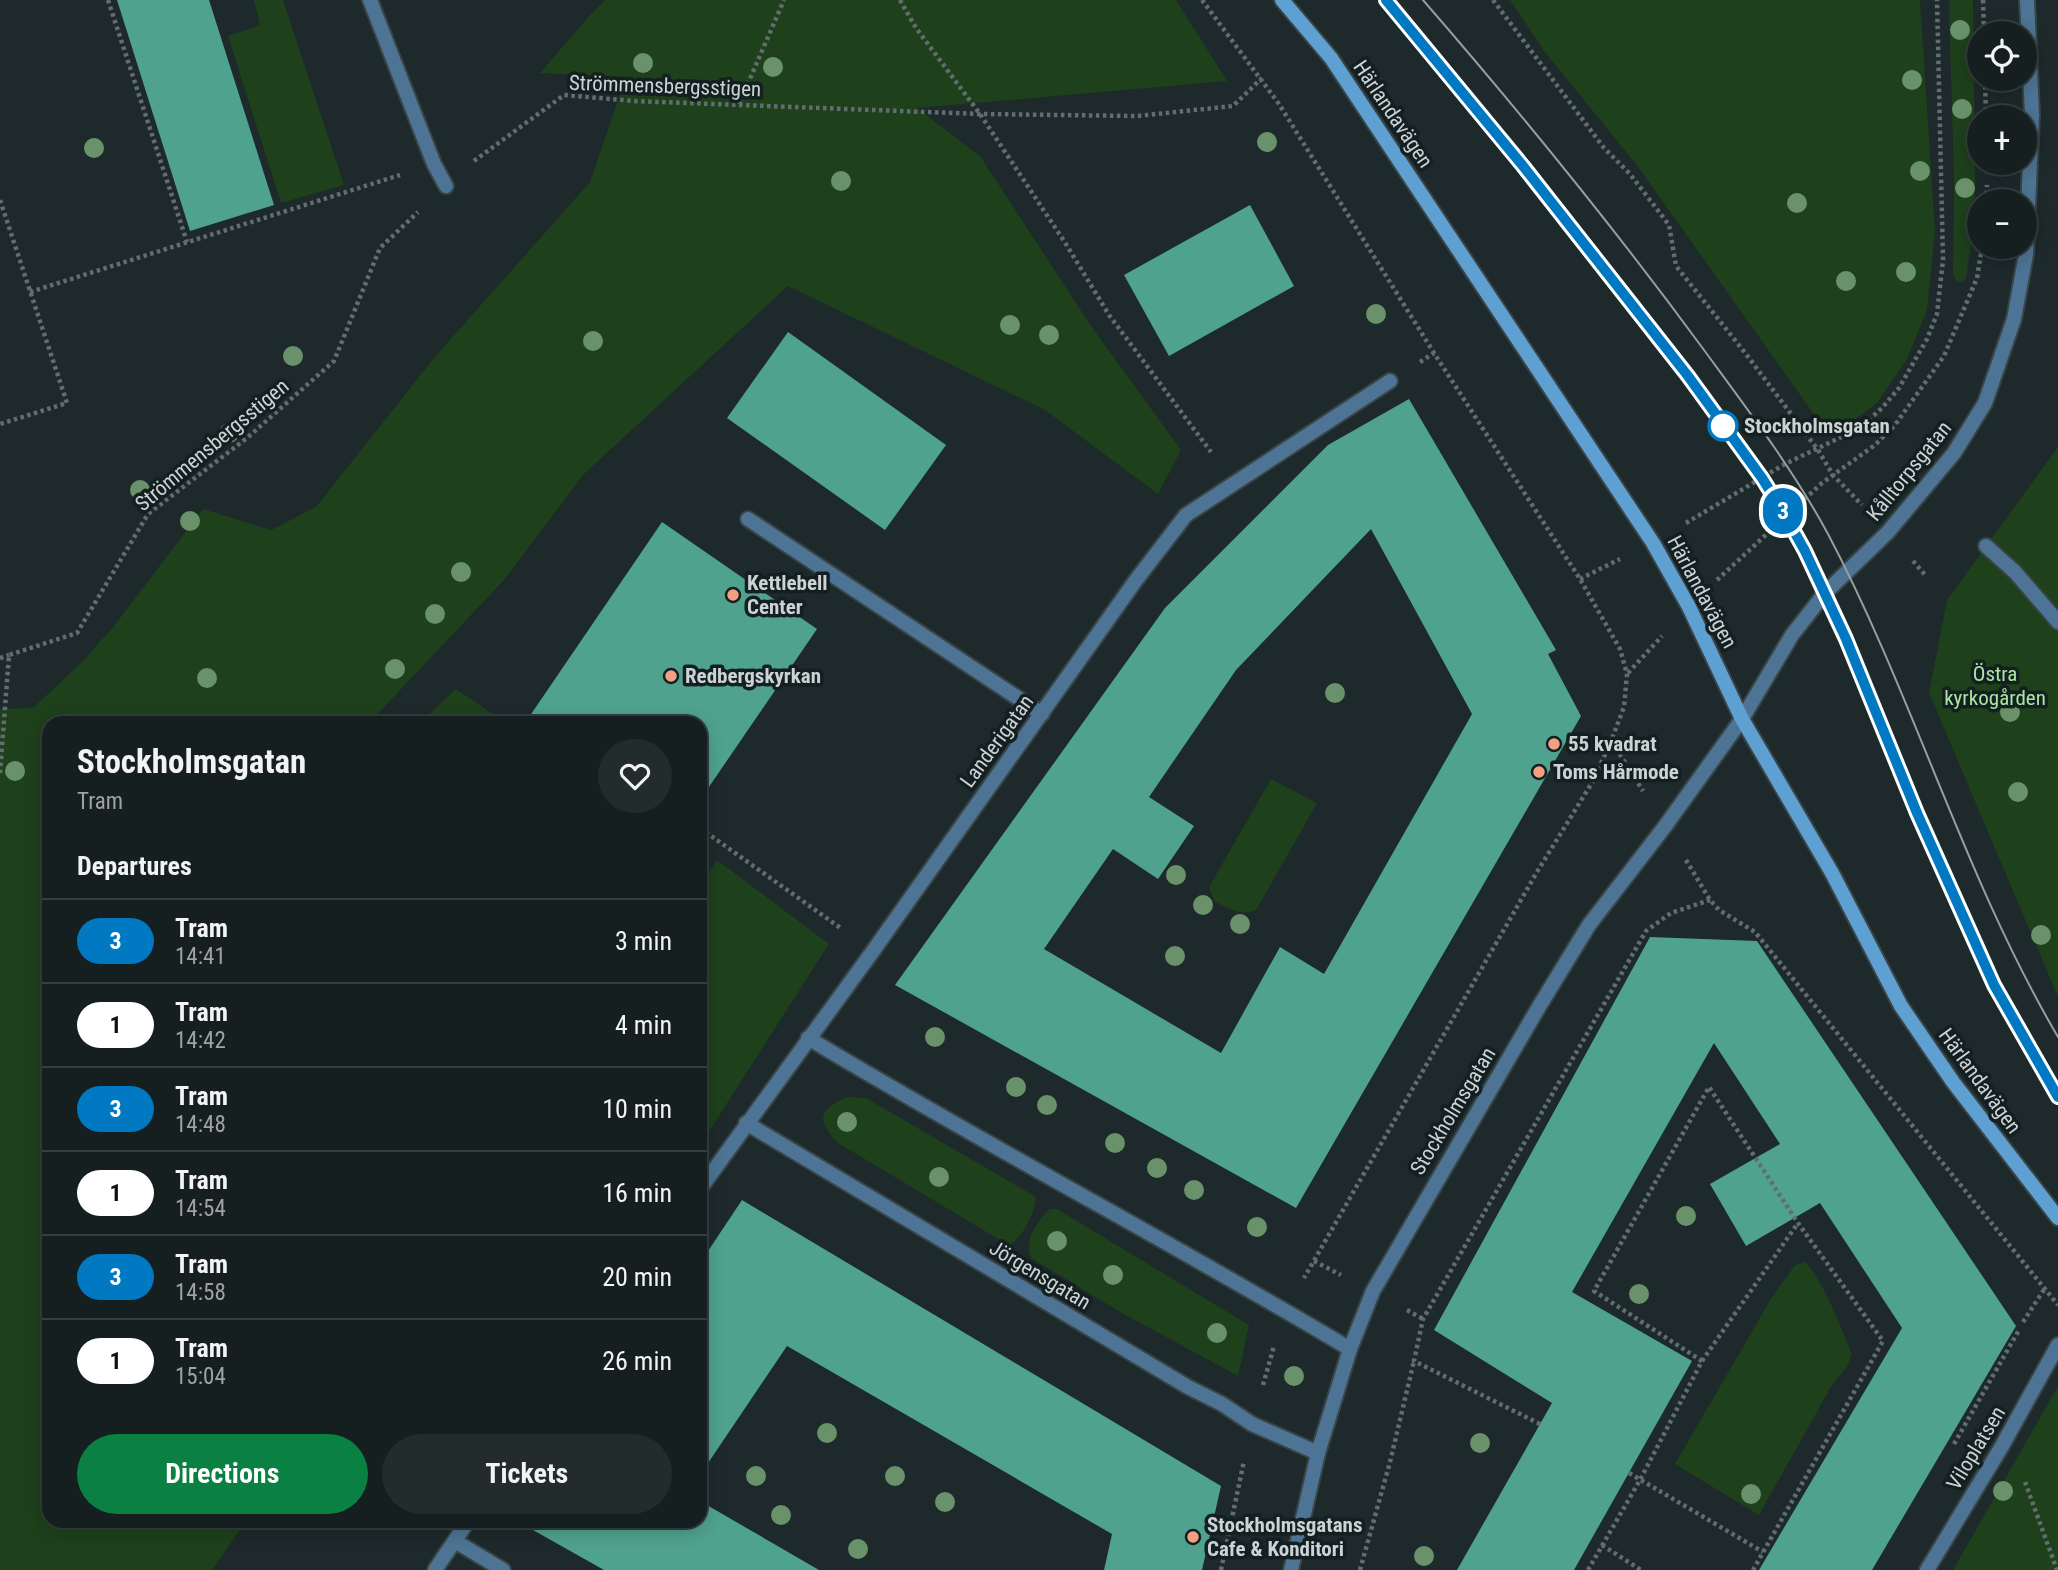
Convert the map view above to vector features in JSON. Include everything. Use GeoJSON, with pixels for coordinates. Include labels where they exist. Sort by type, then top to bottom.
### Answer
{"type":"FeatureCollection","features":[{"type":"Feature","properties":{"kind":"street"},"geometry":{"type":"LineString","coordinates":[[370,0],[434,164],[446,186]]}},
{"type":"Feature","properties":{"kind":"street","name":"Härlandavägen"},"geometry":{"type":"LineString","coordinates":[[1282,0],[1331,58],[1653,543],[1689,607],[1742,719],[1832,873],[1901,1006],[1953,1082],[2058,1218]]}},
{"type":"Feature","properties":{"kind":"street","name":"Kålltorpsgatan"},"geometry":{"type":"LineString","coordinates":[[1742,719],[1792,635],[1825,593],[1888,532],[1954,453],[1985,403],[2014,319],[2026,254],[2032,115],[2027,0]]}},
{"type":"Feature","properties":{"kind":"street","name":"Landerigatan"},"geometry":{"type":"LineString","coordinates":[[707,1179],[873,951],[1136,580],[1186,515],[1390,381]]}},
{"type":"Feature","properties":{"kind":"street"},"geometry":{"type":"LineString","coordinates":[[748,519],[1042,714]]}},
{"type":"Feature","properties":{"kind":"street"},"geometry":{"type":"LineString","coordinates":[[1986,546],[2015,572],[2058,622]]}},
{"type":"Feature","properties":{"kind":"street","name":"Stockholmsgatan"},"geometry":{"type":"LineString","coordinates":[[1291,1570],[1318,1452],[1350,1349],[1373,1291],[1588,925],[1666,825],[1742,719]]}},
{"type":"Feature","properties":{"kind":"street"},"geometry":{"type":"LineString","coordinates":[[808,1038],[928,1110],[1350,1349]]}},
{"type":"Feature","properties":{"kind":"street","name":"Jörgensgatan"},"geometry":{"type":"LineString","coordinates":[[746,1123],[1252,1424],[1318,1452]]}},
{"type":"Feature","properties":{"kind":"street","name":"Viloplatsen"},"geometry":{"type":"LineString","coordinates":[[1927,1570],[2002,1446],[2058,1345]]}},
{"type":"Feature","properties":{"kind":"street"},"geometry":{"type":"LineString","coordinates":[[435,1570],[463,1528]]}},
{"type":"Feature","properties":{"kind":"street"},"geometry":{"type":"LineString","coordinates":[[454,1541],[503,1570]]}},
{"type":"Feature","properties":{"kind":"path"},"geometry":{"type":"LineString","coordinates":[[108,0],[187,242]]}},
{"type":"Feature","properties":{"kind":"path"},"geometry":{"type":"LineString","coordinates":[[739,104],[784,0]]}},
{"type":"Feature","properties":{"kind":"path"},"geometry":{"type":"LineString","coordinates":[[900,0],[916,28],[980,114],[1109,315],[1234,483]]}},
{"type":"Feature","properties":{"kind":"path"},"geometry":{"type":"LineString","coordinates":[[1202,0],[1262,78],[1580,579],[1620,649],[1627,674],[1624,707],[1593,781],[1537,872],[1287,1311],[1276,1338],[1252,1424],[1221,1570]]}},
{"type":"Feature","properties":{"kind":"path"},"geometry":{"type":"LineString","coordinates":[[1493,0],[1604,148],[1630,174],[1669,225],[1676,266],[1818,450]]}},
{"type":"Feature","properties":{"kind":"path"},"geometry":{"type":"LineString","coordinates":[[1580,579],[1653,543],[1785,464],[1860,428],[1882,408],[1909,371],[1937,314],[1943,260],[1937,0]]}},
{"type":"Feature","properties":{"kind":"path"},"geometry":{"type":"LineString","coordinates":[[1983,0],[1984,21]]}},
{"type":"Feature","properties":{"kind":"path","name":"Strömmensbergsstigen"},"geometry":{"type":"LineString","coordinates":[[0,658],[77,633],[148,514],[247,438],[334,361],[380,248],[480,156],[564,95],[634,101],[980,114],[1137,116],[1233,106],[1262,78]]}},
{"type":"Feature","properties":{"kind":"path"},"geometry":{"type":"LineString","coordinates":[[30,292],[434,164]]}},
{"type":"Feature","properties":{"kind":"path"},"geometry":{"type":"LineString","coordinates":[[0,200],[67,403],[0,424]]}},
{"type":"Feature","properties":{"kind":"path"},"geometry":{"type":"LineString","coordinates":[[1627,674],[1689,607],[1785,515],[1822,483],[1875,445],[1895,425],[1944,356],[1977,278],[1980,259]]}},
{"type":"Feature","properties":{"kind":"path"},"geometry":{"type":"LineString","coordinates":[[0,773],[9,655]]}},
{"type":"Feature","properties":{"kind":"path"},"geometry":{"type":"LineString","coordinates":[[707,833],[873,951]]}},
{"type":"Feature","properties":{"kind":"path"},"geometry":{"type":"LineString","coordinates":[[1360,1570],[1390,1462],[1423,1319],[1646,931],[1671,914],[1710,900],[1728,918],[1755,932],[2058,1305]]}},
{"type":"Feature","properties":{"kind":"path"},"geometry":{"type":"LineString","coordinates":[[1703,1361],[1594,1291],[1709,1087],[1798,1223],[1882,1341],[1753,1570]]}},
{"type":"Feature","properties":{"kind":"path"},"geometry":{"type":"LineString","coordinates":[[1588,1570],[1640,1480],[1703,1361],[1798,1223]]}},
{"type":"Feature","properties":{"kind":"path"},"geometry":{"type":"LineString","coordinates":[[1952,1448],[2045,1288]]}},
{"type":"Feature","properties":{"kind":"path"},"geometry":{"type":"LineString","coordinates":[[1413,1361],[1540,1424]]}},
{"type":"Feature","properties":{"kind":"path"},"geometry":{"type":"LineString","coordinates":[[2002,1446],[2015,1458],[2057,1570]]}},
{"type":"Feature","properties":{"kind":"path"},"geometry":{"type":"LineString","coordinates":[[1629,1473],[1763,1552]]}},
{"type":"Feature","properties":{"kind":"path"},"geometry":{"type":"LineString","coordinates":[[1602,1545],[1641,1570]]}},
{"type":"Feature","properties":{"kind":"green space"},"geometry":{"type":"Polygon","coordinates":[[[254,0],[283,0],[344,185],[281,203],[228,36],[260,25],[254,0]]]}},
{"type":"Feature","properties":{"kind":"green space"},"geometry":{"type":"Polygon","coordinates":[[[605,0],[1176,0],[1227,81],[917,108],[980,156],[1091,326],[1181,450],[1158,494],[1045,410],[788,286],[584,474],[504,580],[376,716],[42,716],[42,1528],[241,1528],[212,1570],[0,1570],[0,709],[33,708],[82,662],[114,626],[203,509],[271,530],[316,507],[434,358],[590,182],[626,77],[540,73],[605,0]]]}},
{"type":"Feature","properties":{"kind":"green space"},"geometry":{"type":"Polygon","coordinates":[[[1510,0],[1920,0],[1935,231],[1927,310],[1907,359],[1877,403],[1850,423],[1831,427],[1818,420],[1636,164],[1544,51],[1510,0]]]}},
{"type":"Feature","properties":{"kind":"green space"},"geometry":{"type":"Polygon","coordinates":[[[1949,0],[1973,0],[1973,21],[1967,21],[1967,91],[1974,91],[1974,105],[1967,105],[1967,175],[1975,175],[1975,189],[1967,189],[1969,259],[1966,278],[1962,282],[1957,282],[1953,275],[1954,183],[1949,0]]]}},
{"type":"Feature","properties":{"kind":"green space","name":"Östra kyrkogården"},"geometry":{"type":"Polygon","coordinates":[[[2058,447],[2058,997],[1929,693],[1947,600],[2058,447]]]}},
{"type":"Feature","properties":{"kind":"green space"},"geometry":{"type":"Polygon","coordinates":[[[456,689],[496,716],[427,716],[456,689]]]}},
{"type":"Feature","properties":{"kind":"green space"},"geometry":{"type":"Polygon","coordinates":[[[1271,779],[1317,803],[1256,910],[1240,912],[1214,901],[1209,887],[1271,779]]]}},
{"type":"Feature","properties":{"kind":"green space"},"geometry":{"type":"Polygon","coordinates":[[[717,860],[829,944],[707,1134],[707,875],[717,860]]]}},
{"type":"Feature","properties":{"kind":"green space"},"geometry":{"type":"Polygon","coordinates":[[[847,1097],[866,1098],[1036,1197],[1031,1217],[1020,1236],[1010,1246],[838,1143],[826,1128],[823,1116],[830,1106],[847,1097]]]}},
{"type":"Feature","properties":{"kind":"green space"},"geometry":{"type":"Polygon","coordinates":[[[1050,1209],[1057,1209],[1249,1325],[1238,1376],[1122,1313],[1031,1258],[1030,1238],[1036,1225],[1050,1209]]]}},
{"type":"Feature","properties":{"kind":"green space"},"geometry":{"type":"Polygon","coordinates":[[[1806,1262],[1826,1295],[1852,1354],[1847,1367],[1832,1385],[1759,1515],[1675,1464],[1772,1297],[1795,1265],[1806,1262]]]}},
{"type":"Feature","properties":{"kind":"green space"},"geometry":{"type":"Polygon","coordinates":[[[2058,1386],[2058,1570],[1953,1570],[2058,1386]]]}},
{"type":"Feature","properties":{"kind":"building"},"geometry":{"type":"Polygon","coordinates":[[[117,0],[209,0],[274,205],[190,231],[117,0]]]}},
{"type":"Feature","properties":{"kind":"building"},"geometry":{"type":"Polygon","coordinates":[[[1250,205],[1294,286],[1169,356],[1124,275],[1250,205]]]}},
{"type":"Feature","properties":{"kind":"building"},"geometry":{"type":"Polygon","coordinates":[[[788,332],[946,445],[885,530],[727,418],[788,332]]]}},
{"type":"Feature","properties":{"kind":"building"},"geometry":{"type":"Polygon","coordinates":[[[1409,399],[1556,650],[1548,654],[1581,716],[1296,1208],[895,985],[1165,608],[1328,445],[1409,399]],[[1371,529],[1236,670],[1149,797],[1194,826],[1158,879],[1113,849],[1044,949],[1221,1053],[1280,947],[1324,974],[1472,714],[1371,529]]]}},
{"type":"Feature","properties":{"kind":"building","name":"Redbergskyrkan"},"geometry":{"type":"Polygon","coordinates":[[[662,522],[817,629],[707,790],[707,716],[530,716],[662,522]]]}},
{"type":"Feature","properties":{"kind":"building"},"geometry":{"type":"Polygon","coordinates":[[[1650,937],[1757,941],[2016,1326],[1872,1570],[1759,1570],[1902,1328],[1820,1203],[1746,1246],[1710,1184],[1780,1144],[1714,1043],[1572,1292],[1692,1361],[1574,1570],[1457,1570],[1552,1403],[1434,1330],[1650,937]]]}},
{"type":"Feature","properties":{"kind":"building"},"geometry":{"type":"Polygon","coordinates":[[[742,1200],[1221,1486],[1202,1570],[1104,1570],[1112,1534],[787,1346],[707,1465],[707,1252],[742,1200]]]}},
{"type":"Feature","properties":{"kind":"building"},"geometry":{"type":"Polygon","coordinates":[[[707,1505],[819,1570],[604,1570],[529,1528],[707,1528],[707,1505]]]}},
{"type":"Feature","properties":{"kind":"tram line"},"geometry":{"type":"LineString","coordinates":[[1386,0],[1523,166],[1688,376],[1762,478],[1785,515],[1846,639],[1917,813],[1994,985],[2058,1097]]}},
{"type":"Feature","properties":{"kind":"tram line","name":"3"},"geometry":{"type":"LineString","coordinates":[[1386,0],[1523,166],[1688,376],[1734,443],[1762,478],[1785,515],[1846,639],[1917,813],[1994,985],[2058,1097]]}},
{"type":"Feature","properties":{"kind":"tram line"},"geometry":{"type":"LineString","coordinates":[[1423,0],[1532,129],[1637,261],[1753,417],[1800,486],[1859,596],[1994,914],[2058,1037]]}},
{"type":"Feature","properties":{"kind":"place","name":"Stockholmsgatan"},"geometry":{"type":"Point","coordinates":[1723,426]}},
{"type":"Feature","properties":{"kind":"place","name":"Kettlebell Center"},"geometry":{"type":"Point","coordinates":[733,595]}},
{"type":"Feature","properties":{"kind":"place","name":"Redbergskyrkan"},"geometry":{"type":"Point","coordinates":[671,676]}},
{"type":"Feature","properties":{"kind":"place","name":"55 kvadrat"},"geometry":{"type":"Point","coordinates":[1554,744]}},
{"type":"Feature","properties":{"kind":"place","name":"Toms Hårmode"},"geometry":{"type":"Point","coordinates":[1539,772]}},
{"type":"Feature","properties":{"kind":"place","name":"Stockholmsgatans Cafe & Konditori"},"geometry":{"type":"Point","coordinates":[1193,1537]}}]}
